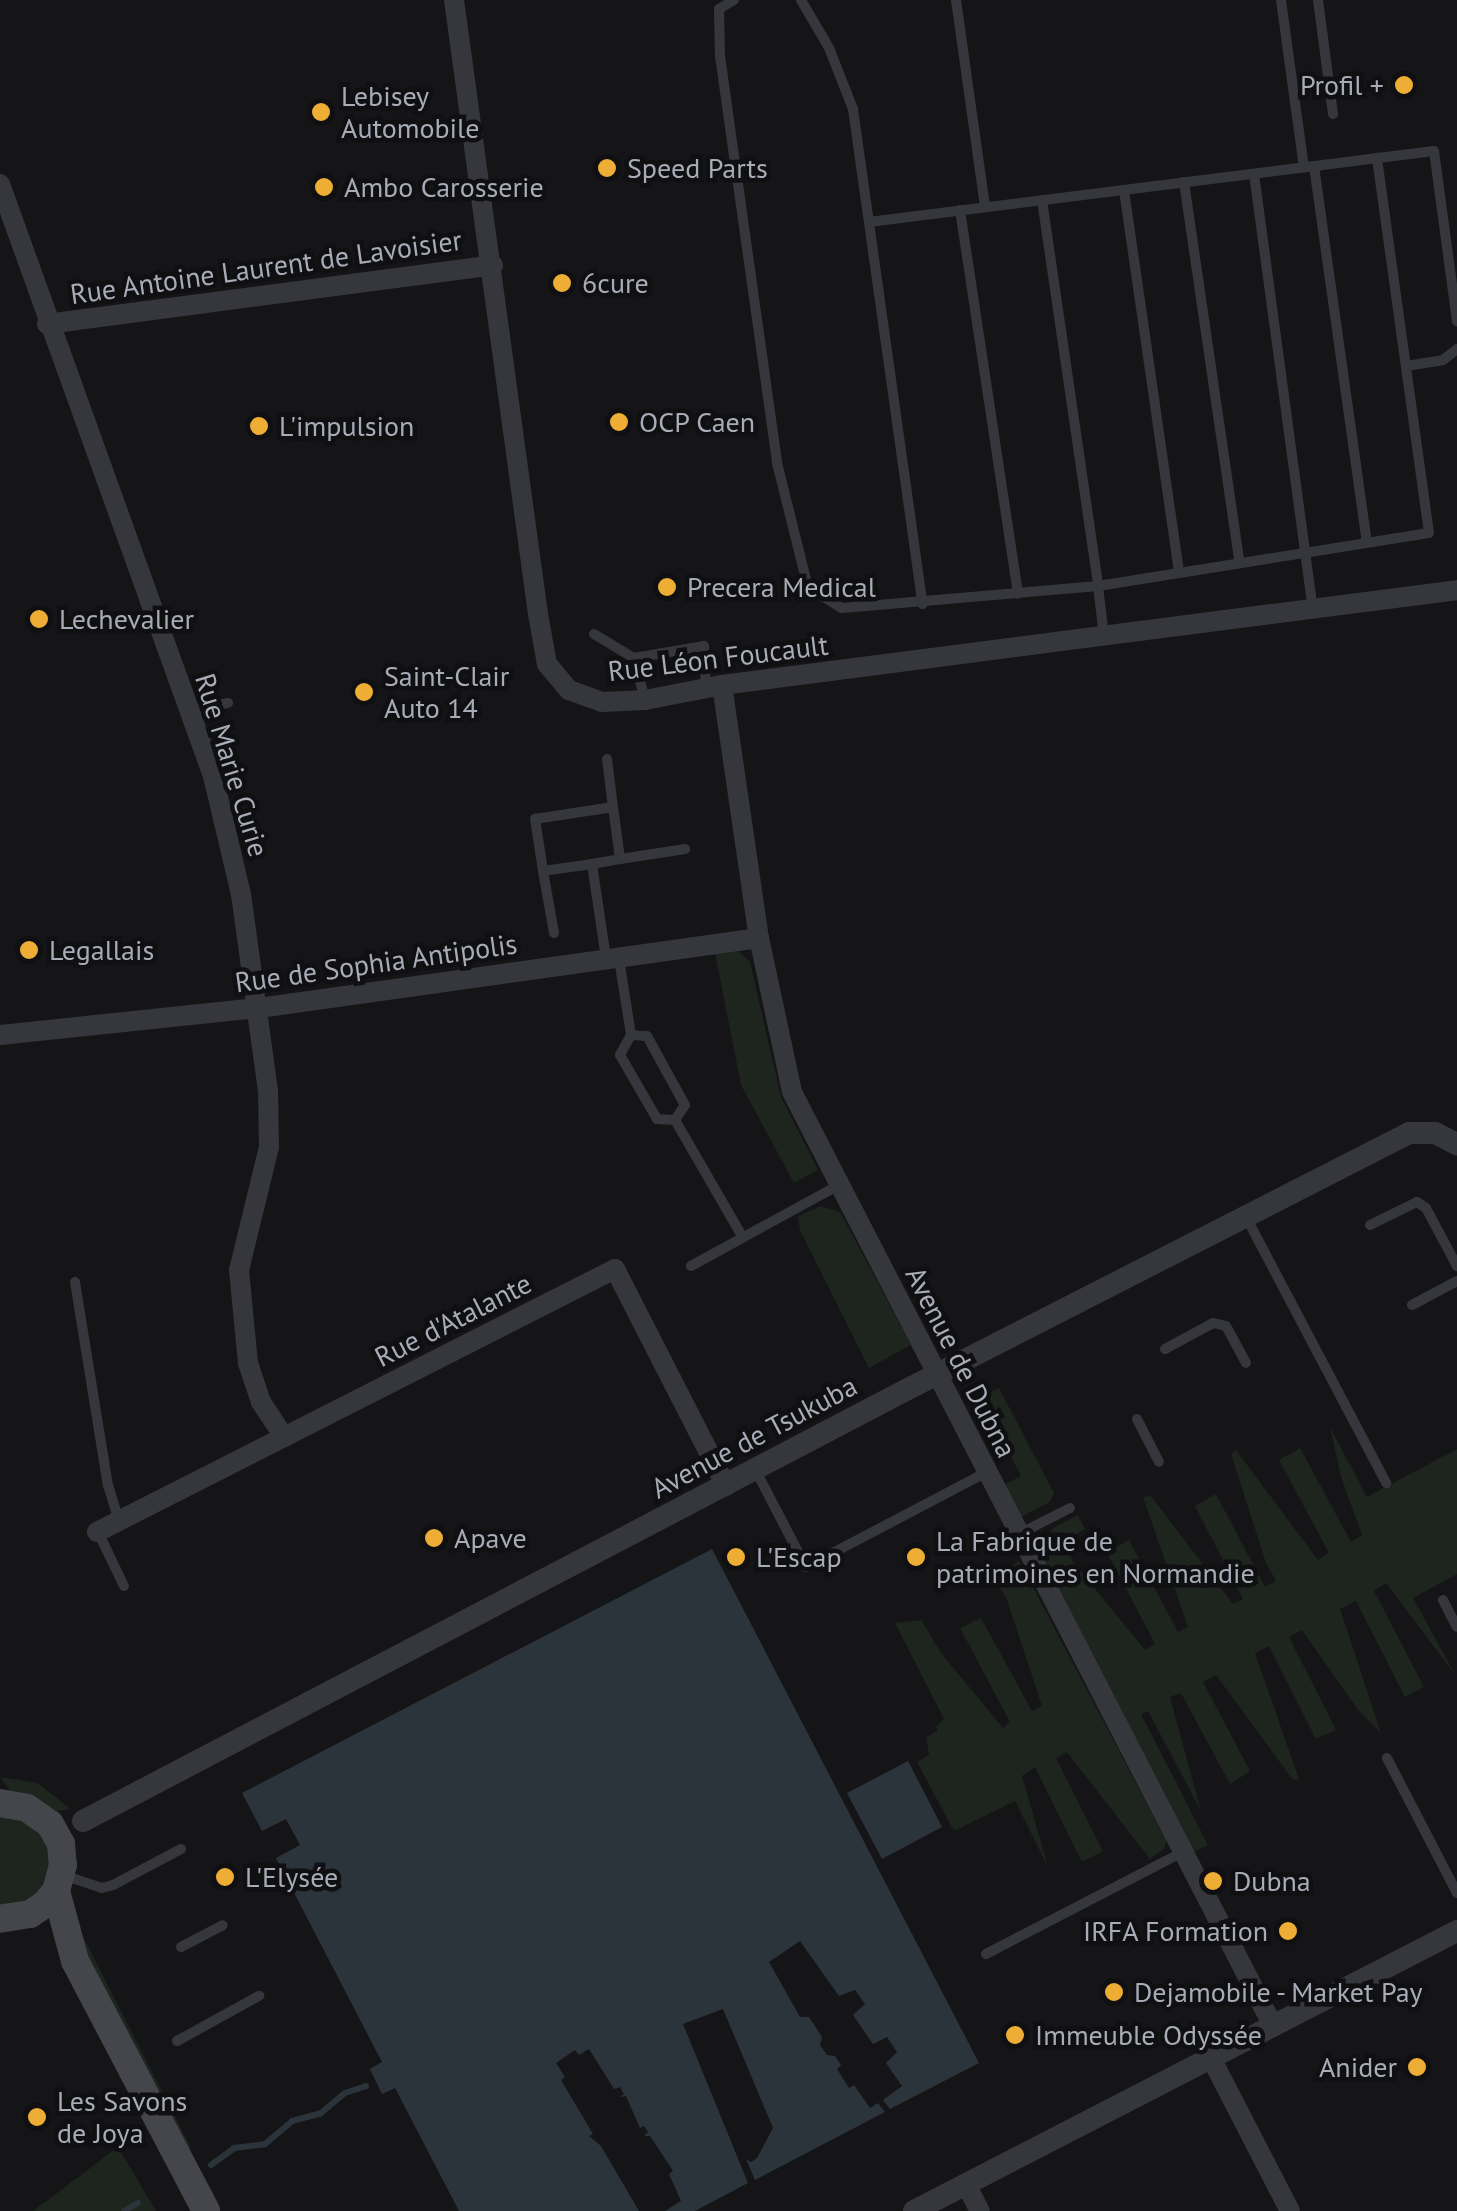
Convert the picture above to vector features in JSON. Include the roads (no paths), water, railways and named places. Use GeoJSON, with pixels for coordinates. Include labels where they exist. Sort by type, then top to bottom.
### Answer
{"type":"FeatureCollection","features":[{"type":"Feature","properties":{"kind":"main road"},"geometry":{"type":"LineString","coordinates":[[4,1799],[42,1816],[56,1834],[75,1961],[206,2211]]}},
{"type":"Feature","properties":{"kind":"main road"},"geometry":{"type":"LineString","coordinates":[[7,1919],[30,1914],[60,1874]]}},
{"type":"Feature","properties":{"kind":"main road"},"geometry":{"type":"LineString","coordinates":[[7,1919],[75,1961]]}},
{"type":"Feature","properties":{"kind":"street","name":"Rue Léon Foucault"},"geometry":{"type":"LineString","coordinates":[[454,0],[547,664],[569,690],[584,698],[645,700],[714,687],[1457,590]]}},
{"type":"Feature","properties":{"kind":"street","name":"Rue Marie Curie"},"geometry":{"type":"LineString","coordinates":[[0,184],[47,324],[213,776],[238,877],[258,1008],[269,1147],[239,1270],[248,1363],[262,1402],[284,1437]]}},
{"type":"Feature","properties":{"kind":"street","name":"Rue Antoine Laurent de Lavoisier"},"geometry":{"type":"LineString","coordinates":[[47,324],[493,265]]}},
{"type":"Feature","properties":{"kind":"street","name":"Avenue de Dubna"},"geometry":{"type":"LineString","coordinates":[[714,687],[759,938],[792,1092],[1272,2024]]}},
{"type":"Feature","properties":{"kind":"street","name":"Rue de Sophia Antipolis"},"geometry":{"type":"LineString","coordinates":[[0,1035],[258,1008],[759,938]]}},
{"type":"Feature","properties":{"kind":"street","name":"Avenue de Tsukuba"},"geometry":{"type":"LineString","coordinates":[[83,1821],[936,1375],[1409,1133],[1435,1132],[1457,1144]]}},
{"type":"Feature","properties":{"kind":"street","name":"Rue d'Atalante"},"geometry":{"type":"LineString","coordinates":[[98,1532],[615,1269],[726,1486]]}},
{"type":"Feature","properties":{"kind":"street"},"geometry":{"type":"LineString","coordinates":[[42,1816],[83,1821],[60,1874]]}},
{"type":"Feature","properties":{"kind":"street"},"geometry":{"type":"LineString","coordinates":[[914,2211],[1457,1931]]}},
{"type":"Feature","properties":{"kind":"street"},"geometry":{"type":"LineString","coordinates":[[1210,2056],[1290,2211]]}},
{"type":"Feature","properties":{"kind":"street"},"geometry":{"type":"LineString","coordinates":[[966,2184],[980,2211]]}},
{"type":"Feature","properties":{"kind":"lane"},"geometry":{"type":"LineString","coordinates":[[734,0],[719,9],[720,56],[777,463],[808,587],[842,608],[924,604],[1098,586],[1429,533],[1377,158]]}},
{"type":"Feature","properties":{"kind":"lane"},"geometry":{"type":"LineString","coordinates":[[801,0],[828,48],[853,109],[924,604]]}},
{"type":"Feature","properties":{"kind":"lane"},"geometry":{"type":"LineString","coordinates":[[956,0],[985,207]]}},
{"type":"Feature","properties":{"kind":"lane"},"geometry":{"type":"LineString","coordinates":[[1280,0],[1368,542]]}},
{"type":"Feature","properties":{"kind":"lane"},"geometry":{"type":"LineString","coordinates":[[1318,0],[1334,114]]}},
{"type":"Feature","properties":{"kind":"lane"},"geometry":{"type":"LineString","coordinates":[[869,222],[1434,151],[1457,322]]}},
{"type":"Feature","properties":{"kind":"lane"},"geometry":{"type":"LineString","coordinates":[[1254,174],[1313,609]]}},
{"type":"Feature","properties":{"kind":"lane"},"geometry":{"type":"LineString","coordinates":[[1184,182],[1239,561]]}},
{"type":"Feature","properties":{"kind":"lane"},"geometry":{"type":"LineString","coordinates":[[1124,190],[1179,572]]}},
{"type":"Feature","properties":{"kind":"lane"},"geometry":{"type":"LineString","coordinates":[[1042,200],[1104,636]]}},
{"type":"Feature","properties":{"kind":"lane"},"geometry":{"type":"LineString","coordinates":[[960,210],[1018,594]]}},
{"type":"Feature","properties":{"kind":"lane"},"geometry":{"type":"LineString","coordinates":[[1406,366],[1443,360],[1457,350]]}},
{"type":"Feature","properties":{"kind":"lane"},"geometry":{"type":"LineString","coordinates":[[594,634],[634,658],[704,646],[714,687]]}},
{"type":"Feature","properties":{"kind":"lane"},"geometry":{"type":"LineString","coordinates":[[634,658],[645,700]]}},
{"type":"Feature","properties":{"kind":"lane"},"geometry":{"type":"LineString","coordinates":[[189,712],[228,703]]}},
{"type":"Feature","properties":{"kind":"lane"},"geometry":{"type":"LineString","coordinates":[[607,759],[620,859]]}},
{"type":"Feature","properties":{"kind":"lane"},"geometry":{"type":"LineString","coordinates":[[554,934],[535,819],[612,807]]}},
{"type":"Feature","properties":{"kind":"lane"},"geometry":{"type":"LineString","coordinates":[[543,871],[686,849]]}},
{"type":"Feature","properties":{"kind":"lane"},"geometry":{"type":"LineString","coordinates":[[592,864],[631,1035],[620,1055],[657,1120],[675,1120]]}},
{"type":"Feature","properties":{"kind":"lane"},"geometry":{"type":"LineString","coordinates":[[631,1035],[647,1036],[685,1105],[675,1120]]}},
{"type":"Feature","properties":{"kind":"lane"},"geometry":{"type":"LineString","coordinates":[[675,1120],[743,1238]]}},
{"type":"Feature","properties":{"kind":"lane"},"geometry":{"type":"LineString","coordinates":[[692,1266],[840,1186]]}},
{"type":"Feature","properties":{"kind":"lane"},"geometry":{"type":"LineString","coordinates":[[1370,1225],[1417,1202],[1426,1208],[1457,1266]]}},
{"type":"Feature","properties":{"kind":"lane"},"geometry":{"type":"LineString","coordinates":[[1246,1216],[1386,1484]]}},
{"type":"Feature","properties":{"kind":"lane"},"geometry":{"type":"LineString","coordinates":[[1412,1305],[1457,1281]]}},
{"type":"Feature","properties":{"kind":"lane"},"geometry":{"type":"LineString","coordinates":[[75,1282],[108,1485],[119,1520]]}},
{"type":"Feature","properties":{"kind":"lane"},"geometry":{"type":"LineString","coordinates":[[1165,1349],[1212,1323],[1226,1326],[1246,1363]]}},
{"type":"Feature","properties":{"kind":"lane"},"geometry":{"type":"LineString","coordinates":[[1137,1420],[1159,1462]]}},
{"type":"Feature","properties":{"kind":"lane"},"geometry":{"type":"LineString","coordinates":[[756,1471],[806,1567],[986,1472]]}},
{"type":"Feature","properties":{"kind":"lane"},"geometry":{"type":"LineString","coordinates":[[1018,1534],[1070,1508]]}},
{"type":"Feature","properties":{"kind":"lane"},"geometry":{"type":"LineString","coordinates":[[98,1532],[124,1586]]}},
{"type":"Feature","properties":{"kind":"lane"},"geometry":{"type":"LineString","coordinates":[[1443,1600],[1457,1627]]}},
{"type":"Feature","properties":{"kind":"lane"},"geometry":{"type":"LineString","coordinates":[[1387,1758],[1457,1894]]}},
{"type":"Feature","properties":{"kind":"lane"},"geometry":{"type":"LineString","coordinates":[[60,1874],[102,1888],[180,1849]]}},
{"type":"Feature","properties":{"kind":"lane"},"geometry":{"type":"LineString","coordinates":[[986,1954],[1183,1852]]}},
{"type":"Feature","properties":{"kind":"lane"},"geometry":{"type":"LineString","coordinates":[[182,1947],[223,1925]]}},
{"type":"Feature","properties":{"kind":"lane"},"geometry":{"type":"LineString","coordinates":[[177,2041],[259,1996]]}},
{"type":"Feature","properties":{"kind":"waterway"},"geometry":{"type":"LineString","coordinates":[[211,2165],[234,2148],[265,2144],[292,2121],[321,2113],[345,2093],[366,2086]]}},
{"type":"Feature","properties":{"kind":"waterway"},"geometry":{"type":"LineString","coordinates":[[124,2211],[138,2203]]}},
{"type":"Feature","properties":{"kind":"place","name":"Profil +"},"geometry":{"type":"Point","coordinates":[1404,85]}},
{"type":"Feature","properties":{"kind":"place","name":"Lebisey Automobile"},"geometry":{"type":"Point","coordinates":[321,112]}},
{"type":"Feature","properties":{"kind":"place","name":"Speed Parts"},"geometry":{"type":"Point","coordinates":[607,168]}},
{"type":"Feature","properties":{"kind":"place","name":"Ambo Carosserie"},"geometry":{"type":"Point","coordinates":[324,187]}},
{"type":"Feature","properties":{"kind":"place","name":"6cure"},"geometry":{"type":"Point","coordinates":[562,283]}},
{"type":"Feature","properties":{"kind":"place","name":"OCP Caen"},"geometry":{"type":"Point","coordinates":[619,422]}},
{"type":"Feature","properties":{"kind":"place","name":"L'impulsion"},"geometry":{"type":"Point","coordinates":[259,426]}},
{"type":"Feature","properties":{"kind":"place","name":"Precera Medical"},"geometry":{"type":"Point","coordinates":[667,587]}},
{"type":"Feature","properties":{"kind":"place","name":"Lechevalier"},"geometry":{"type":"Point","coordinates":[39,619]}},
{"type":"Feature","properties":{"kind":"place","name":"Saint-Clair Auto 14"},"geometry":{"type":"Point","coordinates":[364,692]}},
{"type":"Feature","properties":{"kind":"place","name":"Legallais"},"geometry":{"type":"Point","coordinates":[29,950]}},
{"type":"Feature","properties":{"kind":"place","name":"Apave"},"geometry":{"type":"Point","coordinates":[434,1538]}},
{"type":"Feature","properties":{"kind":"place","name":"L'Escap"},"geometry":{"type":"Point","coordinates":[736,1557]}},
{"type":"Feature","properties":{"kind":"place","name":"La Fabrique de patrimoines en Normandie"},"geometry":{"type":"Point","coordinates":[916,1557]}},
{"type":"Feature","properties":{"kind":"place","name":"L'Elysée"},"geometry":{"type":"Point","coordinates":[225,1877]}},
{"type":"Feature","properties":{"kind":"place","name":"Dubna"},"geometry":{"type":"Point","coordinates":[1213,1881]}},
{"type":"Feature","properties":{"kind":"place","name":"IRFA Formation"},"geometry":{"type":"Point","coordinates":[1288,1931]}},
{"type":"Feature","properties":{"kind":"place","name":"Dejamobile - Market Pay"},"geometry":{"type":"Point","coordinates":[1114,1992]}},
{"type":"Feature","properties":{"kind":"place","name":"Immeuble Odyssée"},"geometry":{"type":"Point","coordinates":[1015,2035]}},
{"type":"Feature","properties":{"kind":"place","name":"Anider"},"geometry":{"type":"Point","coordinates":[1417,2067]}},
{"type":"Feature","properties":{"kind":"place","name":"Les Savons de Joya"},"geometry":{"type":"Point","coordinates":[37,2117]}}]}
